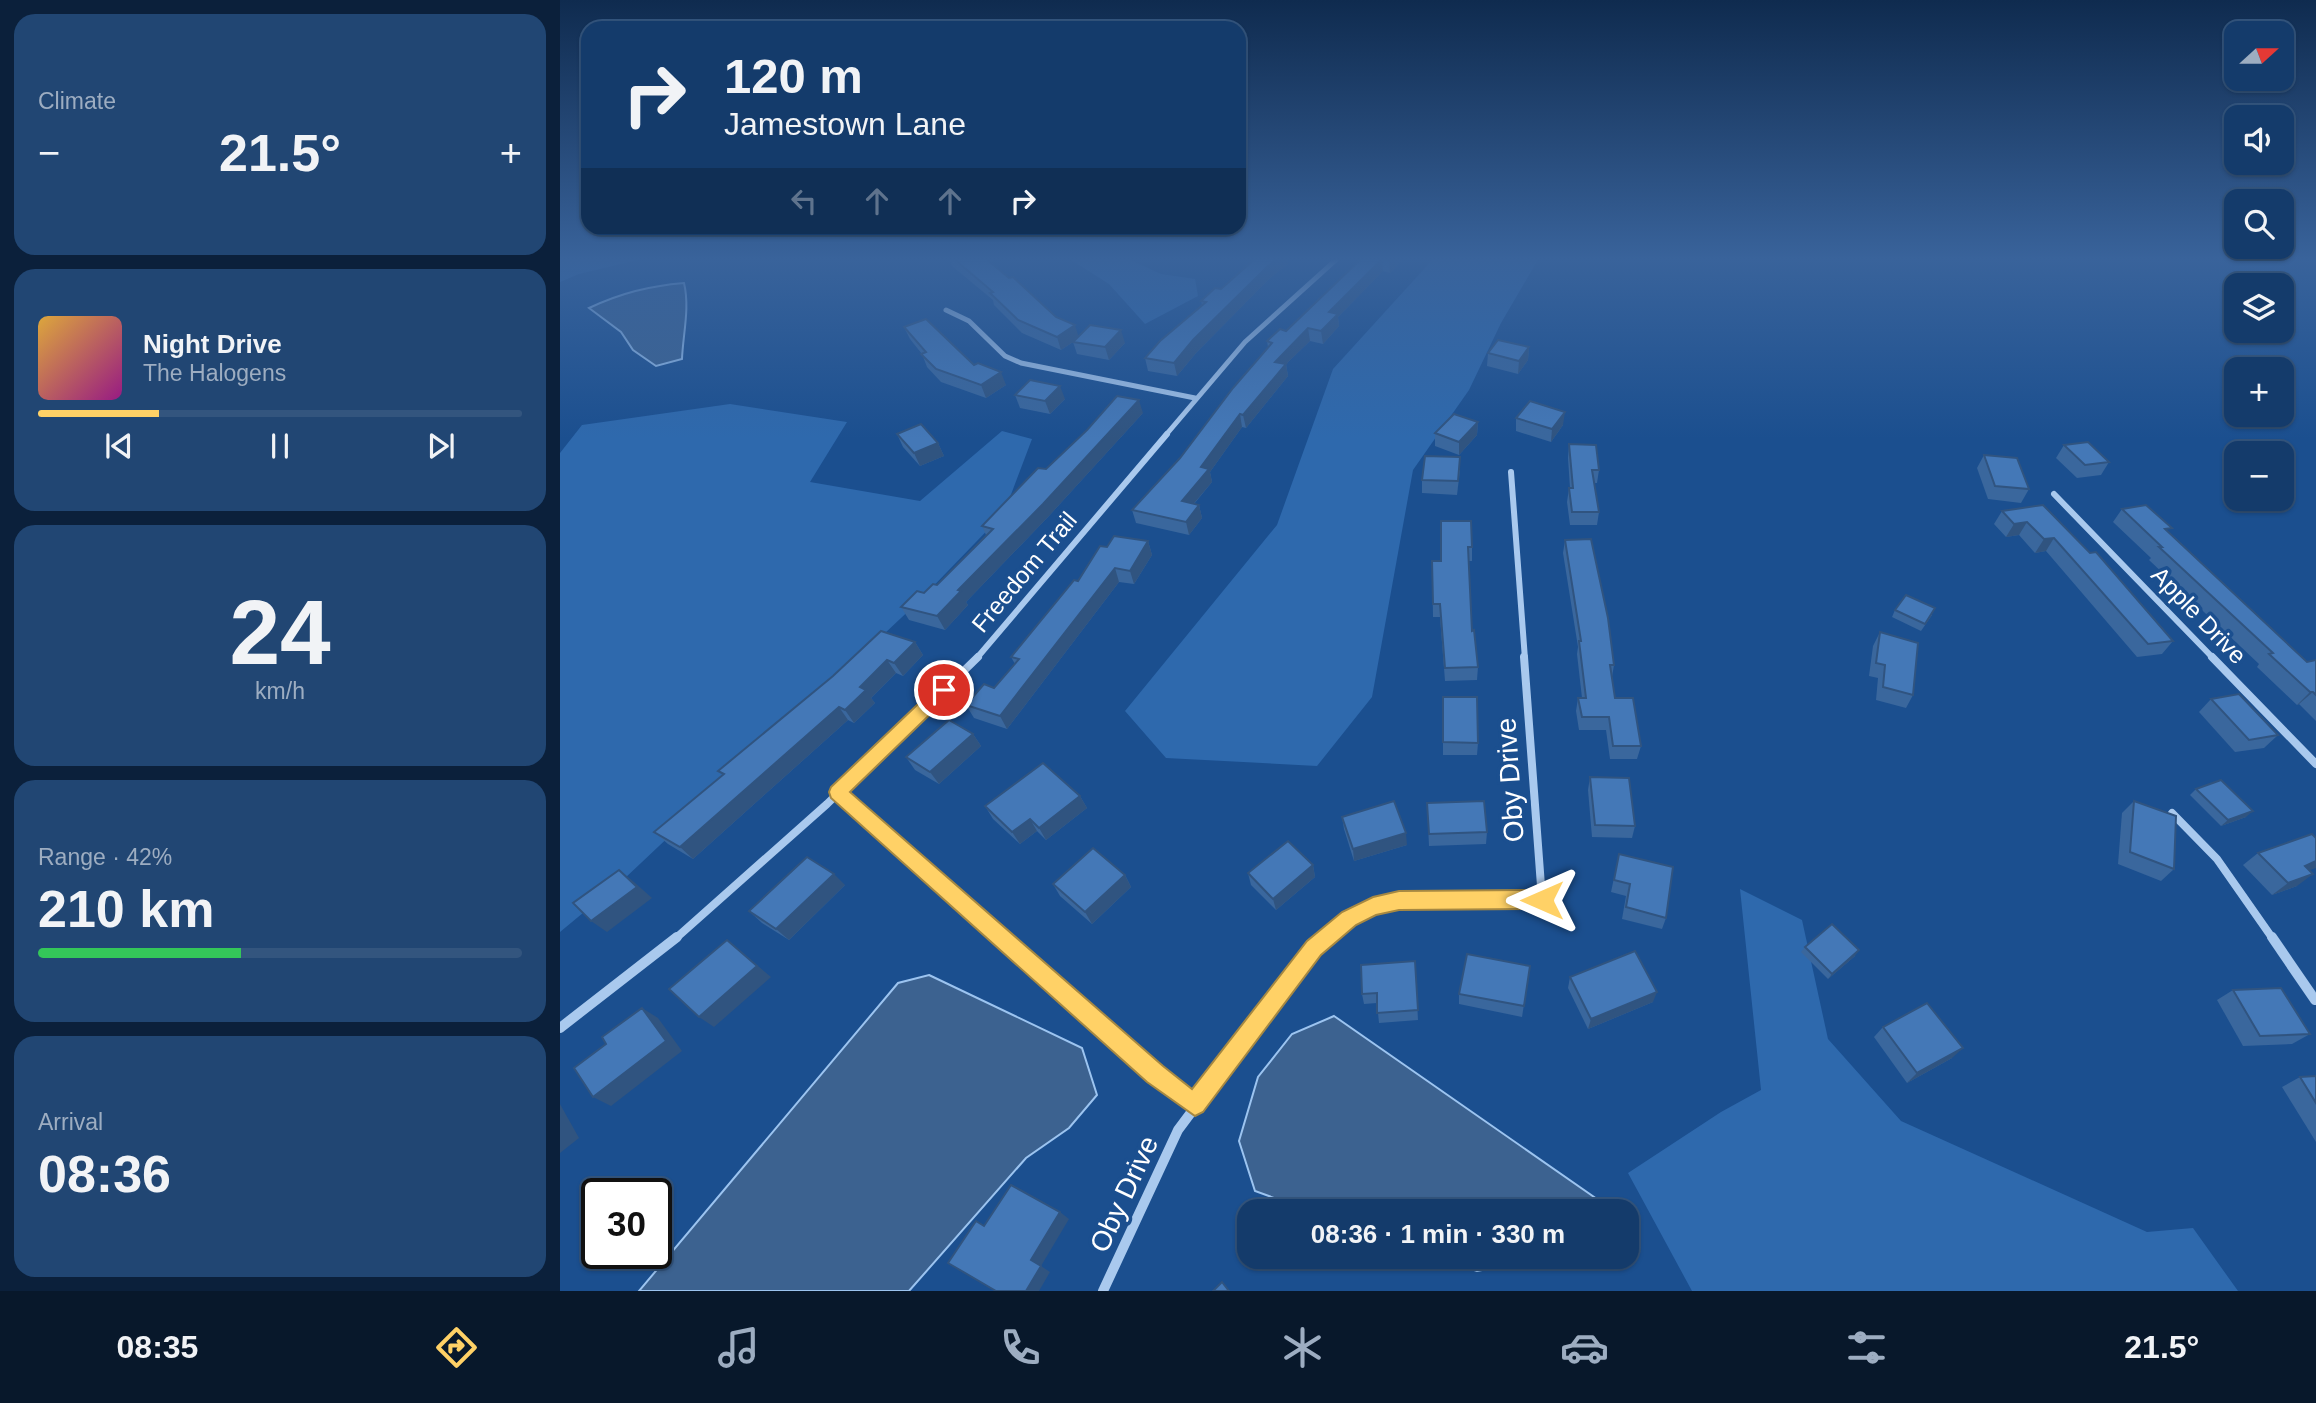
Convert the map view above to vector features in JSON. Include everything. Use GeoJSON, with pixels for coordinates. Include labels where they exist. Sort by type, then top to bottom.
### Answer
{"type":"FeatureCollection","features":[{"type":"Feature","properties":{"kind":"street"},"geometry":{"type":"LineString","coordinates":[[963,318],[1005,356],[1021,363],[1195,398]]}},
{"type":"Feature","properties":{"kind":"street","name":"Freedom Trail"},"geometry":{"type":"LineString","coordinates":[[560,1028],[629,979],[726,895],[977,658],[1195,398],[1245,342],[1271,318]]}},
{"type":"Feature","properties":{"kind":"street","name":"Oby Drive"},"geometry":{"type":"LineString","coordinates":[[1103,1291],[1178,1130],[1314,948],[1349,918],[1373,906],[1399,901],[1542,900],[1511,472]]}},
{"type":"Feature","properties":{"kind":"street","name":"Apple Drive"},"geometry":{"type":"LineString","coordinates":[[2054,494],[2316,764]]}},
{"type":"Feature","properties":{"kind":"street"},"geometry":{"type":"LineString","coordinates":[[838,792],[1155,1074],[1195,1104]]}},
{"type":"Feature","properties":{"kind":"street"},"geometry":{"type":"LineString","coordinates":[[2172,813],[2217,859],[2315,1000]]}},
{"type":"Feature","properties":{"kind":"shaded area"},"geometry":{"type":"Polygon","coordinates":[[[603,318],[685,318],[682,359],[656,366],[633,350],[621,332],[603,318]]]}},
{"type":"Feature","properties":{"kind":"shaded area"},"geometry":{"type":"Polygon","coordinates":[[[1140,318],[1156,318],[1145,324],[1140,318]]]}},
{"type":"Feature","properties":{"kind":"shaded area"},"geometry":{"type":"Polygon","coordinates":[[[1379,318],[1504,318],[1469,390],[1413,470],[1372,697],[1317,766],[1166,758],[1125,711],[1277,525],[1333,369],[1379,318]]]}},
{"type":"Feature","properties":{"kind":"shaded area"},"geometry":{"type":"Polygon","coordinates":[[[730,404],[847,422],[810,482],[920,501],[1002,431],[1032,439],[1004,513],[918,602],[624,879],[560,932],[560,453],[582,425],[730,404]]]}},
{"type":"Feature","properties":{"kind":"shaded area"},"geometry":{"type":"Polygon","coordinates":[[[1740,889],[1802,920],[1828,1039],[1901,1121],[2147,1232],[2193,1228],[2238,1291],[1692,1291],[1628,1173],[1721,1112],[1761,1090],[1740,889]]]}},
{"type":"Feature","properties":{"kind":"shaded area"},"geometry":{"type":"Polygon","coordinates":[[[929,975],[1082,1048],[1097,1095],[1069,1128],[1026,1158],[909,1291],[639,1291],[658,1269],[672,1269],[672,1252],[898,983],[929,975]]]}},
{"type":"Feature","properties":{"kind":"shaded area"},"geometry":{"type":"Polygon","coordinates":[[[1334,1016],[1597,1199],[1277,1199],[1255,1191],[1239,1141],[1258,1077],[1292,1034],[1334,1016]]]}},
{"type":"Feature","properties":{"kind":"building"},"geometry":{"type":"Polygon","coordinates":[[[1016,318],[1059,318],[1075,325],[1057,337],[1016,318]]]}},
{"type":"Feature","properties":{"kind":"building"},"geometry":{"type":"Polygon","coordinates":[[[1187,318],[1215,318],[1174,363],[1145,358],[1187,318]]]}},
{"type":"Feature","properties":{"kind":"building"},"geometry":{"type":"Polygon","coordinates":[[[1299,318],[1334,318],[1321,331],[1308,328],[1275,362],[1286,364],[1243,415],[1240,414],[1201,467],[1209,469],[1182,501],[1199,505],[1186,522],[1132,510],[1180,458],[1233,388],[1272,343],[1267,341],[1280,329],[1286,331],[1299,318]]]}},
{"type":"Feature","properties":{"kind":"building"},"geometry":{"type":"Polygon","coordinates":[[[926,319],[974,365],[978,363],[1001,372],[981,385],[936,369],[921,354],[926,352],[904,327],[926,319]]]}},
{"type":"Feature","properties":{"kind":"building"},"geometry":{"type":"Polygon","coordinates":[[[1090,325],[1121,330],[1105,347],[1073,342],[1090,325]]]}},
{"type":"Feature","properties":{"kind":"building"},"geometry":{"type":"Polygon","coordinates":[[[1498,340],[1529,347],[1519,361],[1488,353],[1498,340]]]}},
{"type":"Feature","properties":{"kind":"building"},"geometry":{"type":"Polygon","coordinates":[[[1030,380],[1060,386],[1045,401],[1015,395],[1030,380]]]}},
{"type":"Feature","properties":{"kind":"building"},"geometry":{"type":"Polygon","coordinates":[[[1117,396],[1139,400],[1043,504],[958,590],[961,591],[937,616],[901,607],[917,591],[924,593],[933,584],[937,585],[993,529],[982,526],[1038,468],[1046,469],[1087,430],[1117,396]]]}},
{"type":"Feature","properties":{"kind":"building"},"geometry":{"type":"Polygon","coordinates":[[[1530,401],[1565,412],[1552,429],[1516,418],[1530,401]]]}},
{"type":"Feature","properties":{"kind":"building"},"geometry":{"type":"Polygon","coordinates":[[[1454,414],[1478,422],[1459,442],[1435,433],[1454,414]]]}},
{"type":"Feature","properties":{"kind":"building"},"geometry":{"type":"Polygon","coordinates":[[[921,424],[938,443],[914,453],[897,434],[921,424]]]}},
{"type":"Feature","properties":{"kind":"building"},"geometry":{"type":"Polygon","coordinates":[[[2088,442],[2109,462],[2085,465],[2064,445],[2088,442]]]}},
{"type":"Feature","properties":{"kind":"building"},"geometry":{"type":"Polygon","coordinates":[[[1569,444],[1596,445],[1599,470],[1592,470],[1599,512],[1572,512],[1569,444]]]}},
{"type":"Feature","properties":{"kind":"building"},"geometry":{"type":"Polygon","coordinates":[[[1984,455],[2017,458],[2029,489],[1995,486],[1984,455]]]}},
{"type":"Feature","properties":{"kind":"building"},"geometry":{"type":"Polygon","coordinates":[[[1425,456],[1460,457],[1458,481],[1422,480],[1425,456]]]}},
{"type":"Feature","properties":{"kind":"building"},"geometry":{"type":"Polygon","coordinates":[[[2043,505],[2090,553],[2096,552],[2173,641],[2148,644],[2054,538],[2044,539],[2027,522],[2014,524],[2002,511],[2043,505]]]}},
{"type":"Feature","properties":{"kind":"building"},"geometry":{"type":"Polygon","coordinates":[[[2146,505],[2172,528],[2165,529],[2307,662],[2316,660],[2316,695],[2269,654],[2273,653],[2122,509],[2146,505]]]}},
{"type":"Feature","properties":{"kind":"building"},"geometry":{"type":"Polygon","coordinates":[[[1441,521],[1471,521],[1472,547],[1468,547],[1472,631],[1474,630],[1478,667],[1445,668],[1440,604],[1433,604],[1432,561],[1441,561],[1441,521]]]}},
{"type":"Feature","properties":{"kind":"building"},"geometry":{"type":"Polygon","coordinates":[[[1114,536],[1148,541],[1130,571],[1115,568],[1000,716],[966,705],[984,684],[994,688],[1019,659],[1011,657],[1074,580],[1078,581],[1100,546],[1107,547],[1114,536]]]}},
{"type":"Feature","properties":{"kind":"building"},"geometry":{"type":"Polygon","coordinates":[[[1591,539],[1608,618],[1614,665],[1610,665],[1615,698],[1633,698],[1641,746],[1613,746],[1609,717],[1582,717],[1578,698],[1586,698],[1581,641],[1565,540],[1591,539]]]}},
{"type":"Feature","properties":{"kind":"building"},"geometry":{"type":"Polygon","coordinates":[[[1906,595],[1935,608],[1925,624],[1895,610],[1906,595]]]}},
{"type":"Feature","properties":{"kind":"building"},"geometry":{"type":"Polygon","coordinates":[[[881,631],[915,642],[894,663],[887,660],[860,687],[866,690],[845,710],[839,707],[680,847],[654,832],[724,774],[718,771],[833,676],[881,631]]]}},
{"type":"Feature","properties":{"kind":"building"},"geometry":{"type":"Polygon","coordinates":[[[1880,632],[1918,643],[1913,695],[1883,687],[1885,665],[1876,663],[1880,632]]]}},
{"type":"Feature","properties":{"kind":"building"},"geometry":{"type":"Polygon","coordinates":[[[2239,694],[2278,735],[2249,740],[2211,699],[2239,694]]]}},
{"type":"Feature","properties":{"kind":"building"},"geometry":{"type":"Polygon","coordinates":[[[1443,697],[1477,697],[1478,743],[1443,742],[1443,697]]]}},
{"type":"Feature","properties":{"kind":"building"},"geometry":{"type":"Polygon","coordinates":[[[949,720],[973,734],[930,772],[906,757],[949,720]]]}},
{"type":"Feature","properties":{"kind":"building"},"geometry":{"type":"Polygon","coordinates":[[[1043,763],[1080,796],[1039,828],[1030,819],[1012,832],[985,806],[1043,763]]]}},
{"type":"Feature","properties":{"kind":"building"},"geometry":{"type":"Polygon","coordinates":[[[1590,777],[1629,778],[1635,826],[1595,825],[1590,777]]]}},
{"type":"Feature","properties":{"kind":"building"},"geometry":{"type":"Polygon","coordinates":[[[2221,780],[2253,811],[2228,820],[2196,789],[2221,780]]]}},
{"type":"Feature","properties":{"kind":"building"},"geometry":{"type":"Polygon","coordinates":[[[1394,801],[1406,833],[1353,849],[1342,817],[1394,801]]]}},
{"type":"Feature","properties":{"kind":"building"},"geometry":{"type":"Polygon","coordinates":[[[1484,801],[1487,832],[1429,834],[1427,803],[1484,801]]]}},
{"type":"Feature","properties":{"kind":"building"},"geometry":{"type":"Polygon","coordinates":[[[2134,801],[2176,816],[2174,869],[2130,852],[2134,801]]]}},
{"type":"Feature","properties":{"kind":"building"},"geometry":{"type":"Polygon","coordinates":[[[2312,834],[2316,838],[2316,861],[2305,866],[2313,874],[2288,883],[2258,853],[2312,834]]]}},
{"type":"Feature","properties":{"kind":"building"},"geometry":{"type":"Polygon","coordinates":[[[1288,841],[1313,865],[1273,899],[1248,873],[1288,841]]]}},
{"type":"Feature","properties":{"kind":"building"},"geometry":{"type":"Polygon","coordinates":[[[1093,848],[1125,875],[1085,912],[1053,884],[1093,848]]]}},
{"type":"Feature","properties":{"kind":"building"},"geometry":{"type":"Polygon","coordinates":[[[1619,854],[1673,867],[1666,918],[1626,907],[1630,884],[1614,880],[1619,854]]]}},
{"type":"Feature","properties":{"kind":"building"},"geometry":{"type":"Polygon","coordinates":[[[807,857],[834,874],[776,929],[749,911],[807,857]]]}},
{"type":"Feature","properties":{"kind":"building"},"geometry":{"type":"Polygon","coordinates":[[[619,870],[637,887],[591,921],[573,903],[619,870]]]}},
{"type":"Feature","properties":{"kind":"building"},"geometry":{"type":"Polygon","coordinates":[[[1832,924],[1859,950],[1832,974],[1805,947],[1832,924]]]}},
{"type":"Feature","properties":{"kind":"building"},"geometry":{"type":"Polygon","coordinates":[[[727,940],[757,966],[699,1017],[669,989],[727,940]]]}},
{"type":"Feature","properties":{"kind":"building"},"geometry":{"type":"Polygon","coordinates":[[[1635,951],[1657,992],[1591,1019],[1570,977],[1635,951]]]}},
{"type":"Feature","properties":{"kind":"building"},"geometry":{"type":"Polygon","coordinates":[[[1467,954],[1530,966],[1524,1006],[1459,994],[1467,954]]]}},
{"type":"Feature","properties":{"kind":"building"},"geometry":{"type":"Polygon","coordinates":[[[1415,961],[1418,1010],[1377,1013],[1377,993],[1362,994],[1361,965],[1415,961]]]}},
{"type":"Feature","properties":{"kind":"building"},"geometry":{"type":"Polygon","coordinates":[[[2281,988],[2310,1034],[2260,1036],[2233,990],[2281,988]]]}},
{"type":"Feature","properties":{"kind":"building"},"geometry":{"type":"Polygon","coordinates":[[[1927,1003],[1963,1048],[1917,1073],[1883,1027],[1927,1003]]]}},
{"type":"Feature","properties":{"kind":"building"},"geometry":{"type":"Polygon","coordinates":[[[642,1008],[666,1041],[593,1097],[574,1068],[606,1044],[602,1037],[642,1008]]]}},
{"type":"Feature","properties":{"kind":"building"},"geometry":{"type":"Polygon","coordinates":[[[2316,1076],[2316,1103],[2300,1077],[2316,1076]]]}},
{"type":"Feature","properties":{"kind":"building"},"geometry":{"type":"Polygon","coordinates":[[[1011,1185],[1060,1212],[1031,1260],[1041,1266],[1026,1291],[996,1291],[948,1263],[976,1221],[984,1226],[1011,1185]]]}},
{"type":"Feature","properties":{"kind":"building"},"geometry":{"type":"Polygon","coordinates":[[[1222,1282],[1229,1291],[1213,1291],[1222,1282]]]}},
{"type":"Feature","properties":{"kind":"route"},"geometry":{"type":"LineString","coordinates":[[944,690],[838,792],[1155,1074],[1195,1104],[1314,948],[1349,918],[1373,906],[1399,901],[1542,900]]}}]}
